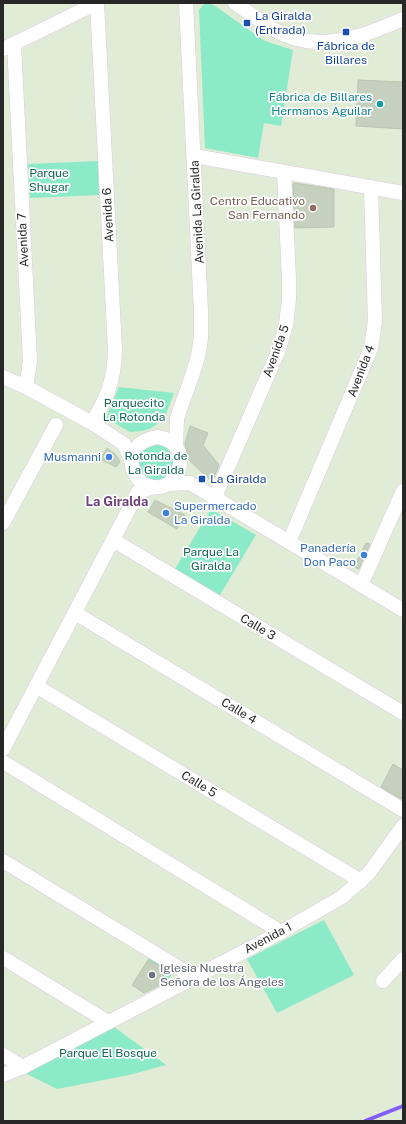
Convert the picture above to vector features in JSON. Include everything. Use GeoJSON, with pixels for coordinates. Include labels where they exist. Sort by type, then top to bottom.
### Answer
{"type":"FeatureCollection","features":[{"type":"Feature","properties":{"kind":"street"},"geometry":{"type":"LineString","coordinates":[[9,46],[97,3]]}},
{"type":"Feature","properties":{"kind":"street","name":"Avenida 6"},"geometry":{"type":"LineString","coordinates":[[92,423],[106,399],[112,382],[115,350],[97,3]]}},
{"type":"Feature","properties":{"kind":"street","name":"Avenida La Giralda"},"geometry":{"type":"LineString","coordinates":[[158,437],[168,430],[177,418],[194,373],[201,338],[186,3]]}},
{"type":"Feature","properties":{"kind":"street"},"geometry":{"type":"LineString","coordinates":[[235,3],[274,30],[302,41],[344,41],[374,32],[403,19]]}},
{"type":"Feature","properties":{"kind":"street","name":"Avenida 7"},"geometry":{"type":"LineString","coordinates":[[9,46],[30,360],[26,387]]}},
{"type":"Feature","properties":{"kind":"street"},"geometry":{"type":"LineString","coordinates":[[194,156],[403,193]]}},
{"type":"Feature","properties":{"kind":"street","name":"Avenida 5"},"geometry":{"type":"LineString","coordinates":[[215,497],[278,352],[286,326],[289,299],[289,279],[284,172]]}},
{"type":"Feature","properties":{"kind":"street","name":"Avenida 4"},"geometry":{"type":"LineString","coordinates":[[289,542],[371,348],[375,321],[371,187]]}},
{"type":"Feature","properties":{"kind":"street"},"geometry":{"type":"LineString","coordinates":[[3,377],[26,387],[92,423],[124,444],[132,460]]}},
{"type":"Feature","properties":{"kind":"street","name":"Avenida La Giralda"},"geometry":{"type":"LineString","coordinates":[[177,418],[178,453]]}},
{"type":"Feature","properties":{"kind":"street"},"geometry":{"type":"LineString","coordinates":[[3,523],[56,425]]}},
{"type":"Feature","properties":{"kind":"street"},"geometry":{"type":"LineString","coordinates":[[154,487],[141,483],[132,468],[132,460],[133,452],[136,446],[149,438],[158,437],[166,438],[172,442],[190,483]]}},
{"type":"Feature","properties":{"kind":"street"},"geometry":{"type":"LineString","coordinates":[[124,444],[141,442]]}},
{"type":"Feature","properties":{"kind":"street"},"geometry":{"type":"LineString","coordinates":[[168,484],[178,473],[178,453]]}},
{"type":"Feature","properties":{"kind":"street"},"geometry":{"type":"LineString","coordinates":[[3,749],[138,492],[136,476]]}},
{"type":"Feature","properties":{"kind":"street"},"geometry":{"type":"LineString","coordinates":[[138,492],[168,484],[190,483],[403,610]]}},
{"type":"Feature","properties":{"kind":"street"},"geometry":{"type":"LineString","coordinates":[[361,585],[403,491]]}},
{"type":"Feature","properties":{"kind":"street","name":"Calle 3"},"geometry":{"type":"LineString","coordinates":[[114,540],[403,713]]}},
{"type":"Feature","properties":{"kind":"street","name":"Calle 4"},"geometry":{"type":"LineString","coordinates":[[75,613],[403,810]]}},
{"type":"Feature","properties":{"kind":"street","name":"Calle 5"},"geometry":{"type":"LineString","coordinates":[[36,686],[361,881]]}},
{"type":"Feature","properties":{"kind":"street"},"geometry":{"type":"LineString","coordinates":[[3,762],[281,932]]}},
{"type":"Feature","properties":{"kind":"street","name":"Avenida 1"},"geometry":{"type":"LineString","coordinates":[[3,1075],[281,932],[342,898],[369,873],[403,826]]}},
{"type":"Feature","properties":{"kind":"street"},"geometry":{"type":"LineString","coordinates":[[3,861],[194,977]]}},
{"type":"Feature","properties":{"kind":"street"},"geometry":{"type":"LineString","coordinates":[[3,958],[108,1022]]}},
{"type":"Feature","properties":{"kind":"street"},"geometry":{"type":"LineString","coordinates":[[383,981],[403,959]]}},
{"type":"Feature","properties":{"kind":"street"},"geometry":{"type":"LineString","coordinates":[[3,1054],[23,1066]]}},
{"type":"Feature","properties":{"kind":"green space"},"geometry":{"type":"Polygon","coordinates":[[[205,3],[215,6],[265,41],[293,50],[281,126],[264,123],[258,158],[205,148],[199,10],[205,3]]]}},
{"type":"Feature","properties":{"kind":"green space","name":"Parque Shugar"},"geometry":{"type":"Polygon","coordinates":[[[98,161],[99,195],[30,198],[28,164],[98,161]]]}},
{"type":"Feature","properties":{"kind":"green space","name":"Parquecito La Rotonda"},"geometry":{"type":"Polygon","coordinates":[[[119,387],[174,393],[166,414],[156,425],[142,431],[130,432],[106,418],[119,387]]]}},
{"type":"Feature","properties":{"kind":"green space","name":"Rotonda de La Giralda"},"geometry":{"type":"Polygon","coordinates":[[[160,445],[169,450],[173,456],[173,470],[169,476],[160,481],[152,481],[143,476],[139,470],[138,459],[143,450],[149,446],[160,445]]]}},
{"type":"Feature","properties":{"kind":"green space","name":"Parque La Giralda"},"geometry":{"type":"Polygon","coordinates":[[[211,509],[256,535],[220,595],[175,569],[211,509]]]}},
{"type":"Feature","properties":{"kind":"green space"},"geometry":{"type":"Polygon","coordinates":[[[324,920],[354,975],[277,1013],[247,959],[324,920]]]}},
{"type":"Feature","properties":{"kind":"green space"},"geometry":{"type":"Polygon","coordinates":[[[150,955],[171,968],[170,978],[162,984],[164,982],[165,967],[162,968],[148,960],[150,955]]]}},
{"type":"Feature","properties":{"kind":"green space","name":"Parque El Bosque"},"geometry":{"type":"Polygon","coordinates":[[[110,1024],[166,1065],[129,1075],[57,1089],[19,1070],[110,1024]]]}},
{"type":"Feature","properties":{"kind":"building","name":"Fábrica de Billares Hermanos Aguilar"},"geometry":{"type":"Polygon","coordinates":[[[358,80],[403,82],[403,129],[356,126],[358,80]]]}},
{"type":"Feature","properties":{"kind":"building","name":"Centro Educativo San Fernando"},"geometry":{"type":"Polygon","coordinates":[[[295,183],[334,189],[334,227],[295,228],[293,184],[295,183]]]}},
{"type":"Feature","properties":{"kind":"building"},"geometry":{"type":"Polygon","coordinates":[[[190,426],[208,433],[203,445],[219,465],[212,482],[188,459],[185,443],[190,426]]]}},
{"type":"Feature","properties":{"kind":"building","name":"Musmanni"},"geometry":{"type":"Polygon","coordinates":[[[107,448],[116,455],[120,462],[116,467],[100,459],[107,448]]]}},
{"type":"Feature","properties":{"kind":"building","name":"Supermercado La Giralda"},"geometry":{"type":"Polygon","coordinates":[[[155,500],[185,515],[177,529],[148,512],[155,500]]]}},
{"type":"Feature","properties":{"kind":"building"},"geometry":{"type":"Polygon","coordinates":[[[366,543],[370,544],[359,569],[354,567],[366,543]]]}},
{"type":"Feature","properties":{"kind":"building"},"geometry":{"type":"Polygon","coordinates":[[[393,764],[403,770],[403,800],[381,787],[393,764]]]}},
{"type":"Feature","properties":{"kind":"building","name":"Iglesia Nuestra Señora de los Ángeles"},"geometry":{"type":"Polygon","coordinates":[[[148,960],[165,969],[164,983],[144,993],[132,985],[148,960]]]}},
{"type":"Feature","properties":{"kind":"waterway"},"geometry":{"type":"LineString","coordinates":[[365,1121],[403,1106]]}},
{"type":"Feature","properties":{"kind":"place","name":"La Giralda (Entrada)"},"geometry":{"type":"Point","coordinates":[247,23]}},
{"type":"Feature","properties":{"kind":"place","name":"Fábrica de Billares"},"geometry":{"type":"Point","coordinates":[346,32]}},
{"type":"Feature","properties":{"kind":"place","name":"Fábrica de Billares Hermanos Aguilar"},"geometry":{"type":"Point","coordinates":[380,104]}},
{"type":"Feature","properties":{"kind":"place","name":"Centro Educativo San Fernando"},"geometry":{"type":"Point","coordinates":[313,208]}},
{"type":"Feature","properties":{"kind":"place","name":"Musmanni"},"geometry":{"type":"Point","coordinates":[109,457]}},
{"type":"Feature","properties":{"kind":"place","name":"La Giralda"},"geometry":{"type":"Point","coordinates":[202,479]}},
{"type":"Feature","properties":{"kind":"place","name":"Supermercado La Giralda"},"geometry":{"type":"Point","coordinates":[166,513]}},
{"type":"Feature","properties":{"kind":"place","name":"Panadería Don Paco"},"geometry":{"type":"Point","coordinates":[364,555]}},
{"type":"Feature","properties":{"kind":"place","name":"Iglesia Nuestra Señora de los Ángeles"},"geometry":{"type":"Point","coordinates":[152,975]}},
{"type":"Feature","properties":{"kind":"district","name":"La Giralda"},"geometry":{"type":"Point","coordinates":[117,501]}}]}
